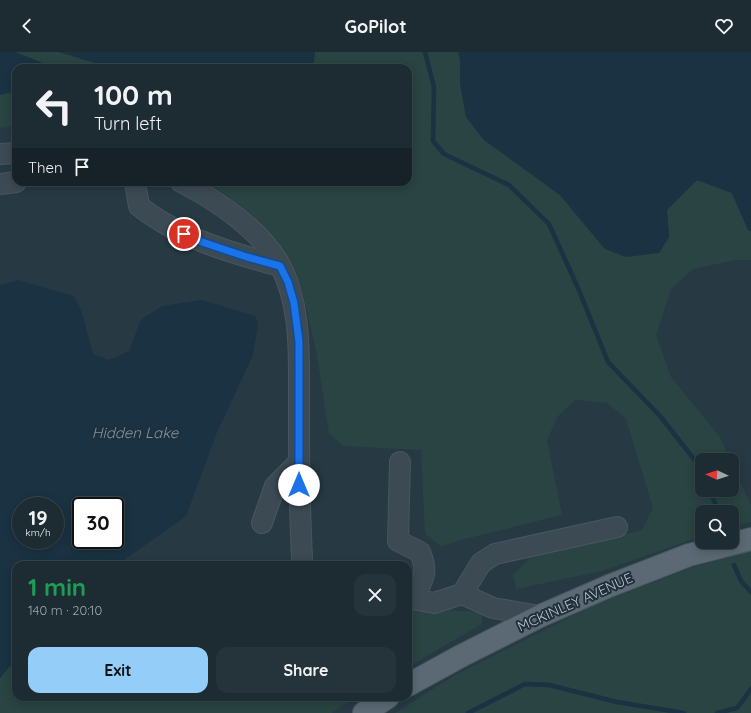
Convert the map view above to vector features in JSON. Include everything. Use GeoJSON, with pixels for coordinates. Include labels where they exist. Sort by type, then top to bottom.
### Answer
{"type":"FeatureCollection","features":[{"type":"Feature","properties":{"kind":"main road","name":"MCKINLEY AVENUE"},"geometry":{"type":"LineString","coordinates":[[412,683],[540,616],[609,586],[689,555],[751,539]]}},
{"type":"Feature","properties":{"kind":"main road"},"geometry":{"type":"LineString","coordinates":[[364,713],[382,701]]}},
{"type":"Feature","properties":{"kind":"street"},"geometry":{"type":"LineString","coordinates":[[0,154],[12,153]]}},
{"type":"Feature","properties":{"kind":"street"},"geometry":{"type":"LineString","coordinates":[[0,184],[12,182]]}},
{"type":"Feature","properties":{"kind":"street"},"geometry":{"type":"LineString","coordinates":[[136,186],[139,206],[150,215],[196,240],[280,266]]}},
{"type":"Feature","properties":{"kind":"street"},"geometry":{"type":"LineString","coordinates":[[188,186],[226,209],[254,232],[267,246],[288,282],[294,303],[299,342],[301,561]]}},
{"type":"Feature","properties":{"kind":"street"},"geometry":{"type":"LineString","coordinates":[[262,523],[275,486],[299,462]]}},
{"type":"Feature","properties":{"kind":"street"},"geometry":{"type":"LineString","coordinates":[[400,462],[398,541],[420,552],[425,563],[425,576],[412,595]]}},
{"type":"Feature","properties":{"kind":"street"},"geometry":{"type":"LineString","coordinates":[[412,598],[434,603],[462,594],[481,563],[495,554],[617,527]]}},
{"type":"Feature","properties":{"kind":"street"},"geometry":{"type":"LineString","coordinates":[[462,594],[493,608],[540,616]]}},
{"type":"Feature","properties":{"kind":"green space"},"geometry":{"type":"Polygon","coordinates":[[[15,52],[59,52],[99,64],[45,64],[15,52]]]}},
{"type":"Feature","properties":{"kind":"green space"},"geometry":{"type":"Polygon","coordinates":[[[315,52],[458,52],[460,59],[460,83],[466,117],[484,140],[560,195],[605,249],[669,237],[667,210],[697,180],[732,193],[748,230],[751,231],[751,260],[736,260],[693,269],[671,289],[656,335],[671,377],[720,437],[727,453],[695,453],[695,497],[739,497],[739,479],[751,505],[751,522],[739,525],[739,505],[695,505],[695,538],[602,571],[516,589],[513,575],[531,557],[642,530],[653,508],[626,419],[607,403],[575,400],[558,416],[547,440],[562,515],[457,541],[442,547],[425,534],[421,450],[344,446],[329,434],[316,350],[301,286],[281,247],[250,213],[214,186],[412,186],[412,64],[314,64],[315,52]]]}},
{"type":"Feature","properties":{"kind":"green space"},"geometry":{"type":"Polygon","coordinates":[[[12,92],[12,126],[0,128],[0,95],[12,92]]]}},
{"type":"Feature","properties":{"kind":"green space"},"geometry":{"type":"Polygon","coordinates":[[[751,551],[751,713],[395,713],[455,675],[592,606],[693,567],[751,551]]]}},
{"type":"Feature","properties":{"kind":"green space"},"geometry":{"type":"Polygon","coordinates":[[[412,602],[459,611],[482,612],[482,624],[412,665],[412,602]]]}},
{"type":"Feature","properties":{"kind":"green space"},"geometry":{"type":"Polygon","coordinates":[[[12,664],[12,701],[350,701],[332,713],[0,713],[0,678],[12,664]]]}},
{"type":"Feature","properties":{"kind":"water"},"geometry":{"type":"Polygon","coordinates":[[[0,52],[15,52],[45,64],[12,64],[12,92],[0,95],[0,52]]]}},
{"type":"Feature","properties":{"kind":"water"},"geometry":{"type":"Polygon","coordinates":[[[59,52],[315,52],[314,64],[99,64],[59,52]]]}},
{"type":"Feature","properties":{"kind":"water"},"geometry":{"type":"Polygon","coordinates":[[[458,52],[751,52],[751,231],[748,230],[732,193],[697,180],[667,210],[669,237],[659,253],[626,257],[605,249],[560,195],[484,140],[466,117],[460,83],[460,59],[458,52]]]}},
{"type":"Feature","properties":{"kind":"water","name":"Hidden Lake"},"geometry":{"type":"Polygon","coordinates":[[[18,280],[74,296],[81,310],[93,354],[109,360],[129,351],[141,320],[162,306],[202,300],[255,316],[258,324],[253,355],[217,432],[186,516],[123,561],[12,561],[12,664],[0,678],[0,285],[18,280]]]}},
{"type":"Feature","properties":{"kind":"waterway"},"geometry":{"type":"LineString","coordinates":[[425,52],[434,87],[433,141],[444,154],[509,185],[549,224],[578,288],[608,362],[660,416],[695,460]]}},
{"type":"Feature","properties":{"kind":"waterway"},"geometry":{"type":"LineString","coordinates":[[712,497],[716,505]]}},
{"type":"Feature","properties":{"kind":"waterway"},"geometry":{"type":"LineString","coordinates":[[734,565],[741,581],[751,592]]}},
{"type":"Feature","properties":{"kind":"waterway"},"geometry":{"type":"LineString","coordinates":[[468,713],[525,684],[549,685],[617,702],[684,713]]}},
{"type":"Feature","properties":{"kind":"waterway"},"geometry":{"type":"LineString","coordinates":[[717,713],[737,708],[751,689]]}},
{"type":"Feature","properties":{"kind":"route"},"geometry":{"type":"LineString","coordinates":[[184,234],[196,240],[247,257],[280,266],[288,282],[294,303],[299,342],[299,485]]}}]}
